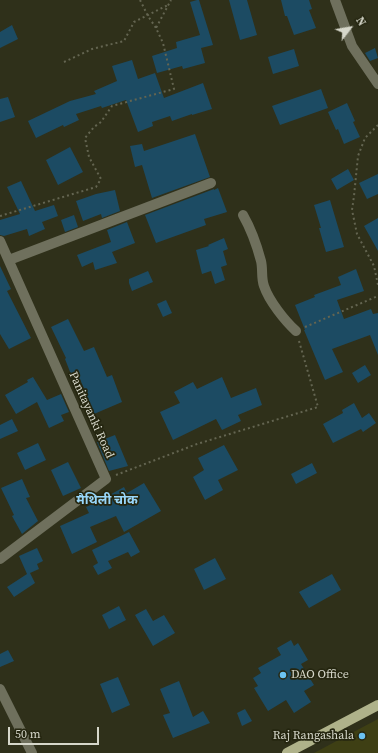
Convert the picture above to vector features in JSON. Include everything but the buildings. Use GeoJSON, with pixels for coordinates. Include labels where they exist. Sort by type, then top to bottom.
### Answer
{"type":"FeatureCollection","features":[{"type":"Feature","properties":{"kind":"main road"},"geometry":{"type":"LineString","coordinates":[[287,753],[378,705]]}},
{"type":"Feature","properties":{"kind":"street"},"geometry":{"type":"LineString","coordinates":[[334,0],[352,46],[378,84]]}},
{"type":"Feature","properties":{"kind":"street"},"geometry":{"type":"LineString","coordinates":[[9,260],[211,183]]}},
{"type":"Feature","properties":{"kind":"street"},"geometry":{"type":"LineString","coordinates":[[243,215],[249,226],[261,262],[263,285],[269,298],[296,331]]}},
{"type":"Feature","properties":{"kind":"street","name":"Panitayanki Road"},"geometry":{"type":"LineString","coordinates":[[0,241],[106,479]]}},
{"type":"Feature","properties":{"kind":"street"},"geometry":{"type":"LineString","coordinates":[[0,559],[106,479]]}},
{"type":"Feature","properties":{"kind":"street"},"geometry":{"type":"LineString","coordinates":[[0,689],[32,753]]}},
{"type":"Feature","properties":{"kind":"path"},"geometry":{"type":"LineString","coordinates":[[0,216],[96,187],[101,179],[89,157],[85,138],[94,127],[101,122],[112,106],[174,89],[163,43],[140,0]]}},
{"type":"Feature","properties":{"kind":"path"},"geometry":{"type":"LineString","coordinates":[[156,28],[170,0]]}},
{"type":"Feature","properties":{"kind":"path"},"geometry":{"type":"LineString","coordinates":[[64,62],[92,49],[124,41],[134,22],[169,4]]}},
{"type":"Feature","properties":{"kind":"path"},"geometry":{"type":"LineString","coordinates":[[378,125],[365,138],[358,156],[352,210],[357,234],[374,266],[378,285]]}},
{"type":"Feature","properties":{"kind":"path"},"geometry":{"type":"LineString","coordinates":[[106,479],[197,444],[318,407],[296,331],[378,296]]}},
{"type":"Feature","properties":{"kind":"shaded area","name":"Raj Rangashala"},"geometry":{"type":"Polygon","coordinates":[[[378,719],[378,753],[314,753],[378,719]]]}},
{"type":"Feature","properties":{"kind":"place","name":"DAO Office"},"geometry":{"type":"Point","coordinates":[283,675]}},
{"type":"Feature","properties":{"kind":"place","name":"Raj Rangashala"},"geometry":{"type":"Point","coordinates":[362,736]}},
{"type":"Feature","properties":{"kind":"district","name":"मैथिली चोक"},"geometry":{"type":"Point","coordinates":[107,501]}}]}
